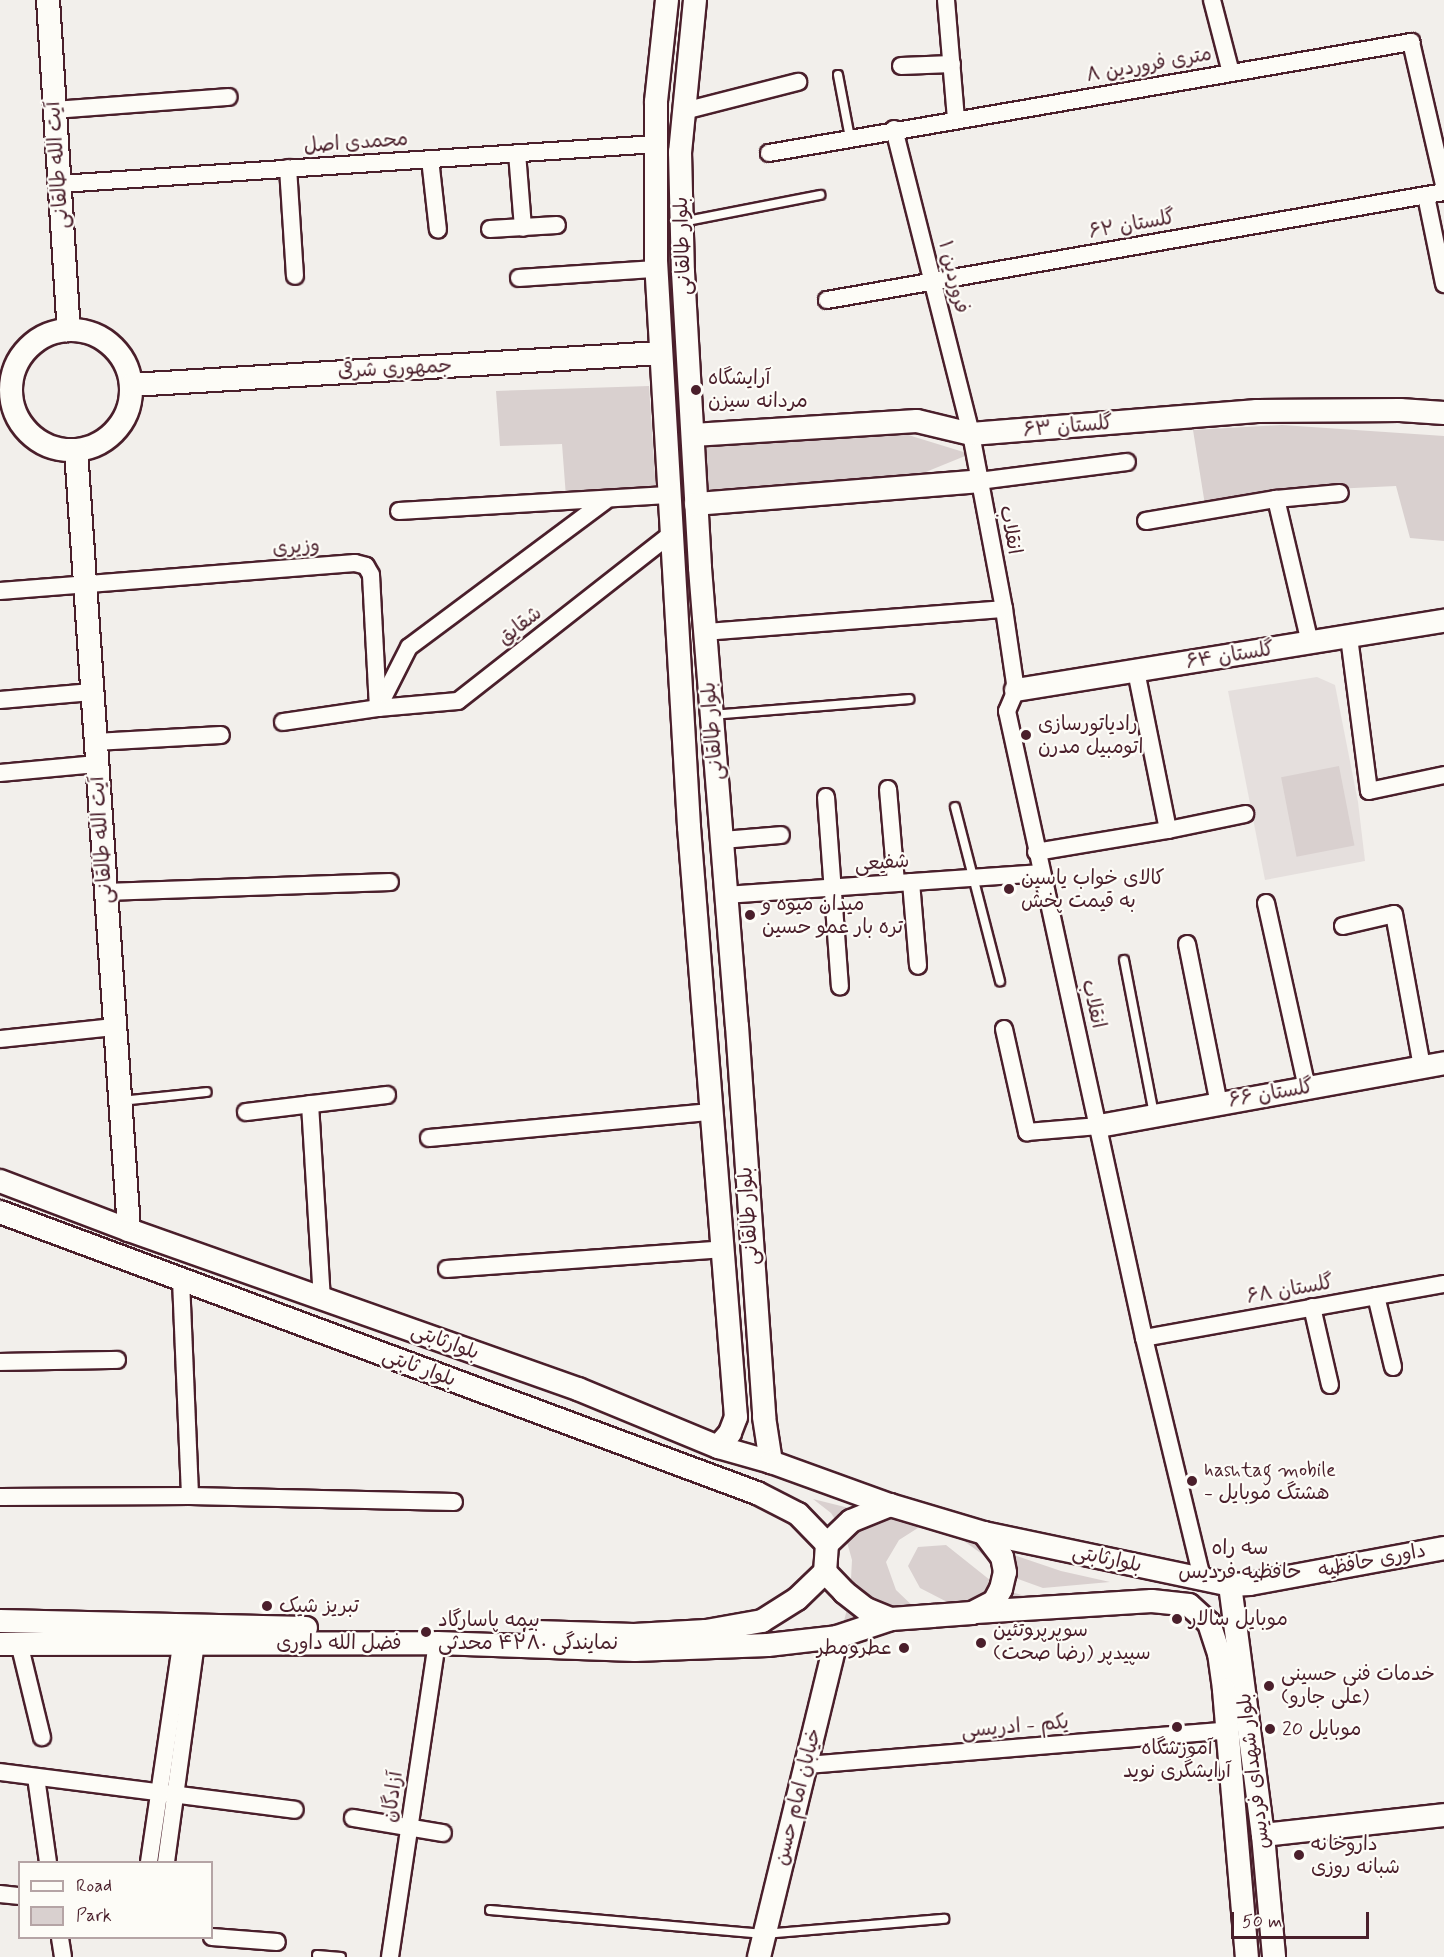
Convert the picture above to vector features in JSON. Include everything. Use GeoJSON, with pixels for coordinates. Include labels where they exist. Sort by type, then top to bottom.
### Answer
{"type":"FeatureCollection","features":[{"type":"Feature","properties":{"kind":"main road","name":"آیت الله طالقانی"},"geometry":{"type":"LineString","coordinates":[[48,0],[69,330]]}},
{"type":"Feature","properties":{"kind":"main road","name":"بلوار طالقانی"},"geometry":{"type":"LineString","coordinates":[[667,0],[656,102],[656,269],[660,354],[689,827],[736,1417]]}},
{"type":"Feature","properties":{"kind":"main road","name":"بلوار طالقانی"},"geometry":{"type":"LineString","coordinates":[[695,0],[680,152],[696,504],[764,1417],[771,1462]]}},
{"type":"Feature","properties":{"kind":"main road"},"geometry":{"type":"LineString","coordinates":[[69,330],[96,336],[118,352],[127,368],[131,385],[130,404],[122,422],[102,441],[76,450],[57,449],[40,442],[20,422],[5,397],[15,368],[32,344],[50,334],[69,330]]}},
{"type":"Feature","properties":{"kind":"main road","name":"جمهوری شرقی"},"geometry":{"type":"LineString","coordinates":[[131,385],[660,354]]}},
{"type":"Feature","properties":{"kind":"main road","name":"گلستان ۶۳"},"geometry":{"type":"LineString","coordinates":[[693,435],[917,421],[971,434],[1257,411],[1400,410],[1444,413]]}},
{"type":"Feature","properties":{"kind":"main road","name":"آیت الله طالقانی"},"geometry":{"type":"LineString","coordinates":[[76,450],[129,1230]]}},
{"type":"Feature","properties":{"kind":"main road","name":"گلستان ۶۳"},"geometry":{"type":"LineString","coordinates":[[696,504],[979,481]]}},
{"type":"Feature","properties":{"kind":"main road","name":"گلستان ۶۴"},"geometry":{"type":"LineString","coordinates":[[1016,690],[1444,621]]}},
{"type":"Feature","properties":{"kind":"main road","name":"گلستان ۶۶"},"geometry":{"type":"LineString","coordinates":[[1099,1126],[1444,1063]]}},
{"type":"Feature","properties":{"kind":"main road","name":"بلوارثابتی"},"geometry":{"type":"LineString","coordinates":[[0,1181],[129,1230],[578,1389],[718,1447],[771,1462],[890,1505]]}},
{"type":"Feature","properties":{"kind":"main road","name":"بلوار ثابتی"},"geometry":{"type":"LineString","coordinates":[[0,1212],[757,1493],[798,1515],[827,1544]]}},
{"type":"Feature","properties":{"kind":"main road"},"geometry":{"type":"LineString","coordinates":[[308,1326],[321,1315],[322,1298]]}},
{"type":"Feature","properties":{"kind":"main road"},"geometry":{"type":"LineString","coordinates":[[334,1337],[335,1321],[345,1307]]}},
{"type":"Feature","properties":{"kind":"main road"},"geometry":{"type":"LineString","coordinates":[[718,1447],[730,1433],[736,1417],[750,1426],[764,1417]]}},
{"type":"Feature","properties":{"kind":"main road"},"geometry":{"type":"LineString","coordinates":[[890,1505],[984,1533],[1002,1557],[1005,1572],[1001,1589],[993,1602],[972,1613],[891,1619],[866,1609],[844,1593],[825,1572],[827,1544],[851,1521],[890,1505]]}},
{"type":"Feature","properties":{"kind":"main road","name":"بلوارثابتی"},"geometry":{"type":"LineString","coordinates":[[984,1533],[1230,1585]]}},
{"type":"Feature","properties":{"kind":"main road","name":"داوری حافظیه"},"geometry":{"type":"LineString","coordinates":[[1230,1585],[1250,1584],[1444,1548]]}},
{"type":"Feature","properties":{"kind":"main road","name":"فضل الله داوری"},"geometry":{"type":"LineString","coordinates":[[0,1621],[634,1635],[706,1631],[762,1621],[797,1599],[825,1572]]}},
{"type":"Feature","properties":{"kind":"main road","name":"بلوار شهدای فردیس"},"geometry":{"type":"LineString","coordinates":[[1230,1585],[1263,1835],[1274,1957]]}},
{"type":"Feature","properties":{"kind":"main road","name":"بلوار شهدای فردیس"},"geometry":{"type":"LineString","coordinates":[[972,1613],[1152,1601],[1189,1605],[1209,1623],[1219,1653],[1228,1730],[1247,1957]]}},
{"type":"Feature","properties":{"kind":"main road","name":"فضل الله داوری"},"geometry":{"type":"LineString","coordinates":[[10,1644],[436,1643],[635,1650],[768,1645],[837,1637],[891,1619]]}},
{"type":"Feature","properties":{"kind":"main road","name":"خیابان امام حسن"},"geometry":{"type":"LineString","coordinates":[[759,1957],[837,1637]]}},
{"type":"Feature","properties":{"kind":"main road"},"geometry":{"type":"LineString","coordinates":[[1263,1835],[1444,1815]]}},
{"type":"Feature","properties":{"kind":"street"},"geometry":{"type":"LineString","coordinates":[[946,0],[956,119]]}},
{"type":"Feature","properties":{"kind":"street"},"geometry":{"type":"LineString","coordinates":[[1212,0],[1231,73]]}},
{"type":"Feature","properties":{"kind":"street","name":"۸ متری فروردین"},"geometry":{"type":"LineString","coordinates":[[769,153],[894,129],[1411,42],[1444,185]]}},
{"type":"Feature","properties":{"kind":"street"},"geometry":{"type":"LineString","coordinates":[[901,66],[952,64]]}},
{"type":"Feature","properties":{"kind":"street"},"geometry":{"type":"LineString","coordinates":[[684,111],[798,82]]}},
{"type":"Feature","properties":{"kind":"street"},"geometry":{"type":"LineString","coordinates":[[55,110],[229,96]]}},
{"type":"Feature","properties":{"kind":"street","name":"فروردین ۱"},"geometry":{"type":"LineString","coordinates":[[894,129],[971,434]]}},
{"type":"Feature","properties":{"kind":"street","name":"محمدی اصل"},"geometry":{"type":"LineString","coordinates":[[60,184],[656,144]]}},
{"type":"Feature","properties":{"kind":"street"},"geometry":{"type":"LineString","coordinates":[[518,153],[524,228]]}},
{"type":"Feature","properties":{"kind":"street"},"geometry":{"type":"LineString","coordinates":[[430,159],[438,230]]}},
{"type":"Feature","properties":{"kind":"street"},"geometry":{"type":"LineString","coordinates":[[288,168],[295,276]]}},
{"type":"Feature","properties":{"kind":"street","name":"گلستان ۶۲"},"geometry":{"type":"LineString","coordinates":[[827,300],[1444,192]]}},
{"type":"Feature","properties":{"kind":"street"},"geometry":{"type":"LineString","coordinates":[[1426,196],[1444,284]]}},
{"type":"Feature","properties":{"kind":"street"},"geometry":{"type":"LineString","coordinates":[[490,229],[557,225]]}},
{"type":"Feature","properties":{"kind":"street"},"geometry":{"type":"LineString","coordinates":[[519,278],[656,269]]}},
{"type":"Feature","properties":{"kind":"street","name":"انقلاب"},"geometry":{"type":"LineString","coordinates":[[971,434],[1004,609],[1016,690],[1006,711],[1144,1338],[1203,1581]]}},
{"type":"Feature","properties":{"kind":"street","name":"گلستان ۶۳"},"geometry":{"type":"LineString","coordinates":[[979,481],[1127,462]]}},
{"type":"Feature","properties":{"kind":"street"},"geometry":{"type":"LineString","coordinates":[[1146,521],[1276,499],[1340,494]]}},
{"type":"Feature","properties":{"kind":"street"},"geometry":{"type":"LineString","coordinates":[[399,511],[605,501],[668,495]]}},
{"type":"Feature","properties":{"kind":"street"},"geometry":{"type":"LineString","coordinates":[[1276,499],[1310,643]]}},
{"type":"Feature","properties":{"kind":"street"},"geometry":{"type":"LineString","coordinates":[[378,708],[409,647],[605,501]]}},
{"type":"Feature","properties":{"kind":"street","name":"شقایق"},"geometry":{"type":"LineString","coordinates":[[283,722],[378,708],[458,701],[670,535]]}},
{"type":"Feature","properties":{"kind":"street","name":"وزیری"},"geometry":{"type":"LineString","coordinates":[[85,585],[355,563],[366,566],[371,575],[378,708]]}},
{"type":"Feature","properties":{"kind":"street"},"geometry":{"type":"LineString","coordinates":[[0,591],[85,585]]}},
{"type":"Feature","properties":{"kind":"street"},"geometry":{"type":"LineString","coordinates":[[705,632],[1004,609]]}},
{"type":"Feature","properties":{"kind":"street"},"geometry":{"type":"LineString","coordinates":[[1349,637],[1369,791],[1444,775]]}},
{"type":"Feature","properties":{"kind":"street"},"geometry":{"type":"LineString","coordinates":[[1136,671],[1168,830]]}},
{"type":"Feature","properties":{"kind":"street"},"geometry":{"type":"LineString","coordinates":[[0,700],[92,692]]}},
{"type":"Feature","properties":{"kind":"street"},"geometry":{"type":"LineString","coordinates":[[0,773],[96,753],[221,735]]}},
{"type":"Feature","properties":{"kind":"street"},"geometry":{"type":"LineString","coordinates":[[888,789],[918,966]]}},
{"type":"Feature","properties":{"kind":"street"},"geometry":{"type":"LineString","coordinates":[[826,797],[840,986]]}},
{"type":"Feature","properties":{"kind":"street"},"geometry":{"type":"LineString","coordinates":[[1036,852],[1168,830],[1245,814]]}},
{"type":"Feature","properties":{"kind":"street"},"geometry":{"type":"LineString","coordinates":[[722,840],[781,835]]}},
{"type":"Feature","properties":{"kind":"street","name":"شفیعی"},"geometry":{"type":"LineString","coordinates":[[726,895],[1041,873]]}},
{"type":"Feature","properties":{"kind":"street"},"geometry":{"type":"LineString","coordinates":[[106,892],[390,882]]}},
{"type":"Feature","properties":{"kind":"street"},"geometry":{"type":"LineString","coordinates":[[1266,903],[1307,1088]]}},
{"type":"Feature","properties":{"kind":"street"},"geometry":{"type":"LineString","coordinates":[[1342,926],[1394,914],[1422,1067]]}},
{"type":"Feature","properties":{"kind":"street"},"geometry":{"type":"LineString","coordinates":[[1187,944],[1219,1104]]}},
{"type":"Feature","properties":{"kind":"street"},"geometry":{"type":"LineString","coordinates":[[0,1039],[115,1027]]}},
{"type":"Feature","properties":{"kind":"street"},"geometry":{"type":"LineString","coordinates":[[1004,1029],[1027,1132],[1099,1126]]}},
{"type":"Feature","properties":{"kind":"street"},"geometry":{"type":"LineString","coordinates":[[246,1112],[387,1095]]}},
{"type":"Feature","properties":{"kind":"street"},"geometry":{"type":"LineString","coordinates":[[310,1104],[322,1298]]}},
{"type":"Feature","properties":{"kind":"street"},"geometry":{"type":"LineString","coordinates":[[429,1138],[711,1112]]}},
{"type":"Feature","properties":{"kind":"street"},"geometry":{"type":"LineString","coordinates":[[447,1269],[723,1249]]}},
{"type":"Feature","properties":{"kind":"street"},"geometry":{"type":"LineString","coordinates":[[181,1280],[190,1496]]}},
{"type":"Feature","properties":{"kind":"street","name":"گلستان ۶۸"},"geometry":{"type":"LineString","coordinates":[[1144,1338],[1444,1284]]}},
{"type":"Feature","properties":{"kind":"street"},"geometry":{"type":"LineString","coordinates":[[1376,1296],[1393,1367]]}},
{"type":"Feature","properties":{"kind":"street"},"geometry":{"type":"LineString","coordinates":[[1312,1307],[1330,1384]]}},
{"type":"Feature","properties":{"kind":"street"},"geometry":{"type":"LineString","coordinates":[[0,1362],[117,1360]]}},
{"type":"Feature","properties":{"kind":"street"},"geometry":{"type":"LineString","coordinates":[[0,1497],[374,1498],[454,1502]]}},
{"type":"Feature","properties":{"kind":"street","name":"آزادگان"},"geometry":{"type":"LineString","coordinates":[[390,1957],[436,1643]]}},
{"type":"Feature","properties":{"kind":"street"},"geometry":{"type":"LineString","coordinates":[[10,1644],[42,1737]]}},
{"type":"Feature","properties":{"kind":"street"},"geometry":{"type":"LineString","coordinates":[[166,1861],[169,1794],[189,1644]]}},
{"type":"Feature","properties":{"kind":"street","name":"یکم - ادریسی"},"geometry":{"type":"LineString","coordinates":[[806,1765],[1228,1730]]}},
{"type":"Feature","properties":{"kind":"street"},"geometry":{"type":"LineString","coordinates":[[0,1772],[295,1810]]}},
{"type":"Feature","properties":{"kind":"street"},"geometry":{"type":"LineString","coordinates":[[36,1777],[48,1861]]}},
{"type":"Feature","properties":{"kind":"street"},"geometry":{"type":"LineString","coordinates":[[150,1861],[169,1794]]}},
{"type":"Feature","properties":{"kind":"street"},"geometry":{"type":"LineString","coordinates":[[353,1818],[443,1833]]}},
{"type":"Feature","properties":{"kind":"street"},"geometry":{"type":"LineString","coordinates":[[0,1894],[18,1896]]}},
{"type":"Feature","properties":{"kind":"street"},"geometry":{"type":"LineString","coordinates":[[213,1937],[277,1942]]}},
{"type":"Feature","properties":{"kind":"street"},"geometry":{"type":"LineString","coordinates":[[60,1939],[63,1957]]}},
{"type":"Feature","properties":{"kind":"lane"},"geometry":{"type":"LineString","coordinates":[[838,75],[850,138]]}},
{"type":"Feature","properties":{"kind":"lane"},"geometry":{"type":"LineString","coordinates":[[682,222],[820,195]]}},
{"type":"Feature","properties":{"kind":"lane"},"geometry":{"type":"LineString","coordinates":[[711,715],[909,699]]}},
{"type":"Feature","properties":{"kind":"lane"},"geometry":{"type":"LineString","coordinates":[[955,807],[1000,981]]}},
{"type":"Feature","properties":{"kind":"lane"},"geometry":{"type":"LineString","coordinates":[[1124,960],[1154,1115]]}},
{"type":"Feature","properties":{"kind":"lane"},"geometry":{"type":"LineString","coordinates":[[120,1101],[207,1092]]}},
{"type":"Feature","properties":{"kind":"lane"},"geometry":{"type":"LineString","coordinates":[[490,1910],[764,1934],[945,1919]]}},
{"type":"Feature","properties":{"kind":"lane"},"geometry":{"type":"LineString","coordinates":[[317,1954],[341,1957]]}},
{"type":"Feature","properties":{"kind":"shaded area"},"geometry":{"type":"Polygon","coordinates":[[[1317,677],[1335,685],[1358,802],[1365,861],[1265,880],[1228,691],[1317,677]]]}},
{"type":"Feature","properties":{"kind":"green space"},"geometry":{"type":"Polygon","coordinates":[[[649,386],[656,492],[566,497],[562,444],[500,446],[496,391],[649,386]]]}},
{"type":"Feature","properties":{"kind":"green space"},"geometry":{"type":"Polygon","coordinates":[[[1282,425],[1444,436],[1444,541],[1410,538],[1396,486],[1291,491],[1205,505],[1193,430],[1282,425]]]}},
{"type":"Feature","properties":{"kind":"green space"},"geometry":{"type":"Polygon","coordinates":[[[905,434],[970,454],[911,478],[705,494],[702,443],[905,434]]]}},
{"type":"Feature","properties":{"kind":"green space"},"geometry":{"type":"Polygon","coordinates":[[[1339,766],[1354,846],[1297,857],[1281,777],[1339,766]]]}},
{"type":"Feature","properties":{"kind":"green space"},"geometry":{"type":"Polygon","coordinates":[[[813,1499],[921,1526],[899,1540],[886,1562],[896,1590],[918,1611],[842,1629],[850,1597],[852,1560],[845,1535],[831,1513],[813,1499]]]}},
{"type":"Feature","properties":{"kind":"green space"},"geometry":{"type":"Polygon","coordinates":[[[957,1536],[1061,1571],[1110,1582],[1043,1588],[1015,1578],[957,1536]]]}},
{"type":"Feature","properties":{"kind":"green space"},"geometry":{"type":"Polygon","coordinates":[[[946,1545],[1000,1588],[1048,1604],[953,1605],[920,1588],[908,1566],[918,1547],[946,1545]]]}},
{"type":"Feature","properties":{"kind":"place","name":"آرایشگاه مردانه سیزن"},"geometry":{"type":"Point","coordinates":[696,390]}},
{"type":"Feature","properties":{"kind":"place","name":"رادیاتورسازی اتومبیل مدرن"},"geometry":{"type":"Point","coordinates":[1026,735]}},
{"type":"Feature","properties":{"kind":"place","name":"کالای خواب یاسین به قیمت پخش"},"geometry":{"type":"Point","coordinates":[1009,889]}},
{"type":"Feature","properties":{"kind":"place","name":"میدان میوه و تره بار عمو حسین"},"geometry":{"type":"Point","coordinates":[750,915]}},
{"type":"Feature","properties":{"kind":"place","name":"hashtag mobile - هشتگ موبایل"},"geometry":{"type":"Point","coordinates":[1192,1481]}},
{"type":"Feature","properties":{"kind":"place","name":"تبریز شیک"},"geometry":{"type":"Point","coordinates":[267,1606]}},
{"type":"Feature","properties":{"kind":"place","name":"موبایل سالار"},"geometry":{"type":"Point","coordinates":[1177,1619]}},
{"type":"Feature","properties":{"kind":"place","name":"بیمه پاسارگاد نمایندگی ۴۲۸۰ محدثی"},"geometry":{"type":"Point","coordinates":[426,1632]}},
{"type":"Feature","properties":{"kind":"place","name":"سوپرپروتئین سپیدپر (رضا صحت)"},"geometry":{"type":"Point","coordinates":[981,1643]}},
{"type":"Feature","properties":{"kind":"place","name":"عطرومطر"},"geometry":{"type":"Point","coordinates":[904,1648]}},
{"type":"Feature","properties":{"kind":"place","name":"خدمات فنی حسینی (علی جارو)"},"geometry":{"type":"Point","coordinates":[1269,1686]}},
{"type":"Feature","properties":{"kind":"place","name":"آموزشگاه آرایشگری نوید"},"geometry":{"type":"Point","coordinates":[1177,1727]}},
{"type":"Feature","properties":{"kind":"place","name":"موبایل 20"},"geometry":{"type":"Point","coordinates":[1270,1729]}},
{"type":"Feature","properties":{"kind":"place","name":"داروخانه شبانه روزی"},"geometry":{"type":"Point","coordinates":[1299,1855]}},
{"type":"Feature","properties":{"kind":"district","name":"سه راه حافظیه فردیس"},"geometry":{"type":"Point","coordinates":[1240,1560]}}]}
